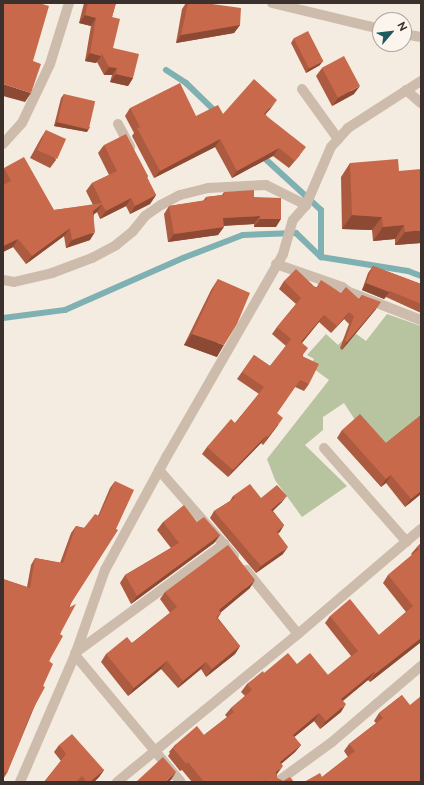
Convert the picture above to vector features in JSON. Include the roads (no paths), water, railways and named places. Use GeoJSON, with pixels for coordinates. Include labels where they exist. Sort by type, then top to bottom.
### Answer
{"type":"FeatureCollection","features":[{"type":"Feature","properties":{"kind":"street"},"geometry":{"type":"LineString","coordinates":[[3,144],[22,123],[50,64],[69,3]]}},
{"type":"Feature","properties":{"kind":"street"},"geometry":{"type":"LineString","coordinates":[[272,3],[372,26]]}},
{"type":"Feature","properties":{"kind":"street"},"geometry":{"type":"LineString","coordinates":[[20,782],[75,654],[105,570],[159,470],[283,254],[293,220],[306,205],[332,147],[348,128],[421,81]]}},
{"type":"Feature","properties":{"kind":"street"},"geometry":{"type":"LineString","coordinates":[[302,89],[338,139]]}},
{"type":"Feature","properties":{"kind":"street"},"geometry":{"type":"LineString","coordinates":[[406,90],[421,103]]}},
{"type":"Feature","properties":{"kind":"street"},"geometry":{"type":"LineString","coordinates":[[118,124],[136,158]]}},
{"type":"Feature","properties":{"kind":"street"},"geometry":{"type":"LineString","coordinates":[[3,280],[14,282],[52,273],[92,258],[116,245],[133,231],[159,201],[208,188],[266,185],[306,205]]}},
{"type":"Feature","properties":{"kind":"street"},"geometry":{"type":"LineString","coordinates":[[276,264],[342,287],[349,292],[421,320]]}},
{"type":"Feature","properties":{"kind":"street"},"geometry":{"type":"LineString","coordinates":[[324,448],[406,542]]}},
{"type":"Feature","properties":{"kind":"street"},"geometry":{"type":"LineString","coordinates":[[159,470],[224,544],[298,634]]}},
{"type":"Feature","properties":{"kind":"street"},"geometry":{"type":"LineString","coordinates":[[117,782],[298,634],[421,529]]}},
{"type":"Feature","properties":{"kind":"street"},"geometry":{"type":"LineString","coordinates":[[75,654],[224,544]]}},
{"type":"Feature","properties":{"kind":"street"},"geometry":{"type":"LineString","coordinates":[[75,654],[181,782]]}},
{"type":"Feature","properties":{"kind":"street"},"geometry":{"type":"LineString","coordinates":[[277,782],[332,742],[421,666]]}},
{"type":"Feature","properties":{"kind":"waterway"},"geometry":{"type":"LineString","coordinates":[[166,70],[186,83],[217,113]]}},
{"type":"Feature","properties":{"kind":"waterway"},"geometry":{"type":"LineString","coordinates":[[261,155],[321,210],[321,257]]}},
{"type":"Feature","properties":{"kind":"waterway"},"geometry":{"type":"LineString","coordinates":[[3,318],[65,310],[183,258],[243,235],[296,233],[321,257],[408,271],[421,276]]}}]}
